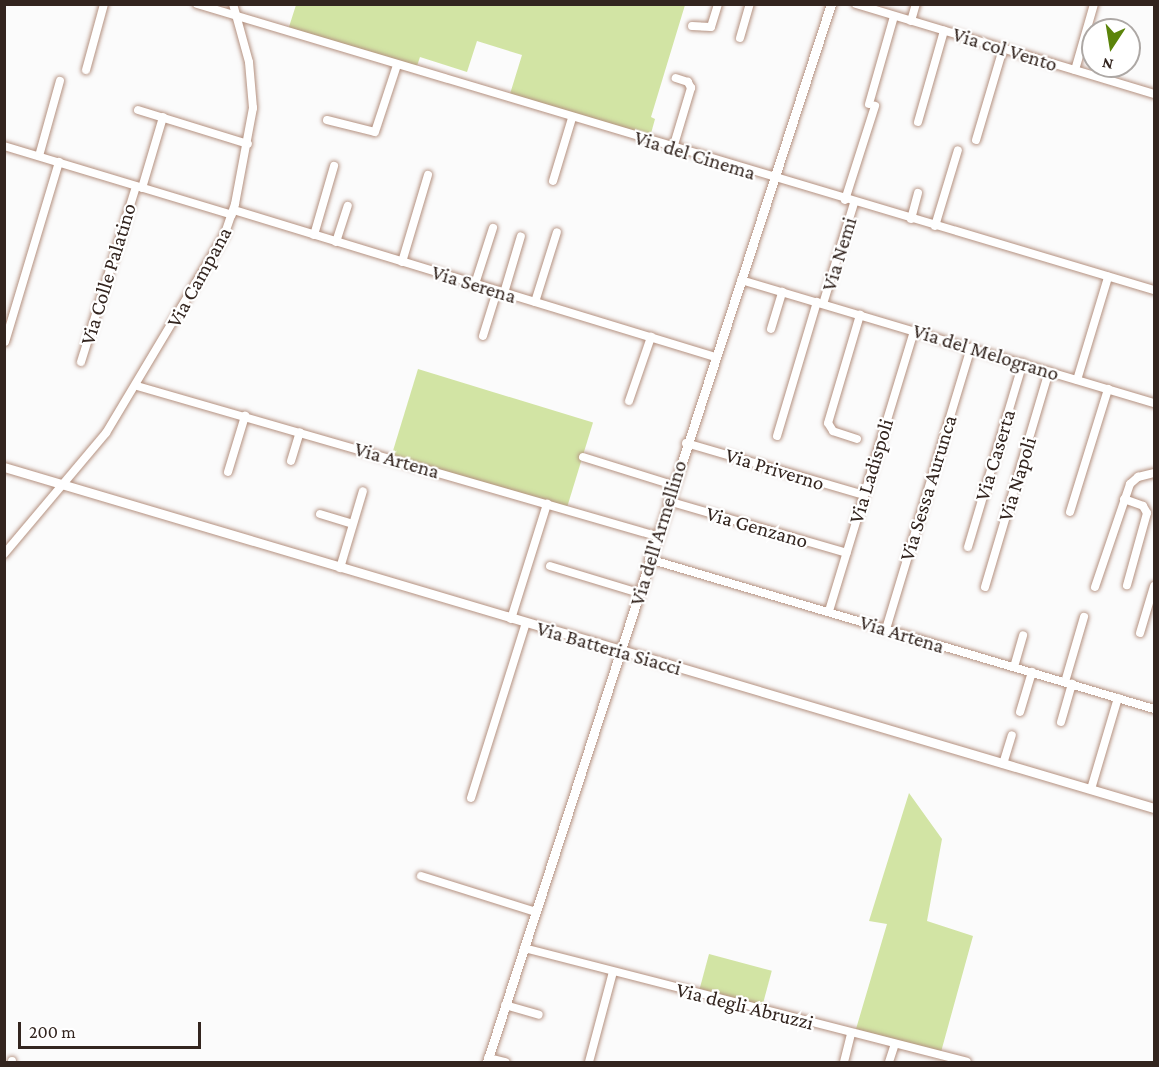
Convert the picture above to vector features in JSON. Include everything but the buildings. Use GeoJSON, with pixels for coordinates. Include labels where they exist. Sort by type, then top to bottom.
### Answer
{"type":"FeatureCollection","features":[{"type":"Feature","properties":{"kind":"street"},"geometry":{"type":"LineString","coordinates":[[86,70],[104,4]]}},
{"type":"Feature","properties":{"kind":"street","name":"Via del Cinema"},"geometry":{"type":"LineString","coordinates":[[197,4],[854,203],[1155,290]]}},
{"type":"Feature","properties":{"kind":"street","name":"Via Campana"},"geometry":{"type":"LineString","coordinates":[[4,554],[64,485],[137,386],[212,261],[233,213],[253,112],[252,79],[233,4]]}},
{"type":"Feature","properties":{"kind":"street"},"geometry":{"type":"LineString","coordinates":[[692,26],[711,27],[718,4]]}},
{"type":"Feature","properties":{"kind":"street"},"geometry":{"type":"LineString","coordinates":[[740,39],[750,4]]}},
{"type":"Feature","properties":{"kind":"street","name":"Via dell'Armellino"},"geometry":{"type":"LineString","coordinates":[[488,1060],[686,443],[831,4]]}},
{"type":"Feature","properties":{"kind":"street","name":"Via col Vento"},"geometry":{"type":"LineString","coordinates":[[856,4],[1155,94]]}},
{"type":"Feature","properties":{"kind":"street"},"geometry":{"type":"LineString","coordinates":[[845,200],[872,105],[892,15],[892,4]]}},
{"type":"Feature","properties":{"kind":"street"},"geometry":{"type":"LineString","coordinates":[[911,21],[916,4]]}},
{"type":"Feature","properties":{"kind":"street"},"geometry":{"type":"LineString","coordinates":[[1075,70],[1094,4]]}},
{"type":"Feature","properties":{"kind":"street"},"geometry":{"type":"LineString","coordinates":[[918,122],[944,31]]}},
{"type":"Feature","properties":{"kind":"street"},"geometry":{"type":"LineString","coordinates":[[976,140],[1003,49]]}},
{"type":"Feature","properties":{"kind":"street"},"geometry":{"type":"LineString","coordinates":[[327,120],[375,132],[397,65]]}},
{"type":"Feature","properties":{"kind":"street"},"geometry":{"type":"LineString","coordinates":[[673,148],[691,88],[688,82],[676,78]]}},
{"type":"Feature","properties":{"kind":"street"},"geometry":{"type":"LineString","coordinates":[[39,156],[60,81]]}},
{"type":"Feature","properties":{"kind":"street"},"geometry":{"type":"LineString","coordinates":[[138,110],[248,144]]}},
{"type":"Feature","properties":{"kind":"street","name":"Via Colle Palatino"},"geometry":{"type":"LineString","coordinates":[[81,362],[163,117]]}},
{"type":"Feature","properties":{"kind":"street"},"geometry":{"type":"LineString","coordinates":[[553,181],[572,118]]}},
{"type":"Feature","properties":{"kind":"street","name":"Via Serena"},"geometry":{"type":"LineString","coordinates":[[4,146],[139,187],[314,235],[715,357]]}},
{"type":"Feature","properties":{"kind":"street"},"geometry":{"type":"LineString","coordinates":[[935,226],[957,150]]}},
{"type":"Feature","properties":{"kind":"street"},"geometry":{"type":"LineString","coordinates":[[5,342],[59,162]]}},
{"type":"Feature","properties":{"kind":"street"},"geometry":{"type":"LineString","coordinates":[[314,235],[334,166]]}},
{"type":"Feature","properties":{"kind":"street"},"geometry":{"type":"LineString","coordinates":[[402,262],[428,175]]}},
{"type":"Feature","properties":{"kind":"street"},"geometry":{"type":"LineString","coordinates":[[911,219],[918,193]]}},
{"type":"Feature","properties":{"kind":"street","name":"Via Nemi"},"geometry":{"type":"LineString","coordinates":[[820,303],[854,203]]}},
{"type":"Feature","properties":{"kind":"street"},"geometry":{"type":"LineString","coordinates":[[336,242],[348,206]]}},
{"type":"Feature","properties":{"kind":"street"},"geometry":{"type":"LineString","coordinates":[[476,284],[493,228]]}},
{"type":"Feature","properties":{"kind":"street"},"geometry":{"type":"LineString","coordinates":[[535,302],[557,232]]}},
{"type":"Feature","properties":{"kind":"street"},"geometry":{"type":"LineString","coordinates":[[483,336],[521,236]]}},
{"type":"Feature","properties":{"kind":"street"},"geometry":{"type":"LineString","coordinates":[[1077,380],[1108,277]]}},
{"type":"Feature","properties":{"kind":"street","name":"Via del Melograno"},"geometry":{"type":"LineString","coordinates":[[741,280],[1155,403]]}},
{"type":"Feature","properties":{"kind":"street"},"geometry":{"type":"LineString","coordinates":[[771,329],[782,292]]}},
{"type":"Feature","properties":{"kind":"street"},"geometry":{"type":"LineString","coordinates":[[777,436],[820,303]]}},
{"type":"Feature","properties":{"kind":"street"},"geometry":{"type":"LineString","coordinates":[[858,439],[834,432],[828,423],[860,315]]}},
{"type":"Feature","properties":{"kind":"street","name":"Via Ladispoli"},"geometry":{"type":"LineString","coordinates":[[829,611],[914,331]]}},
{"type":"Feature","properties":{"kind":"street"},"geometry":{"type":"LineString","coordinates":[[629,401],[651,337]]}},
{"type":"Feature","properties":{"kind":"street","name":"Via Sessa Aurunca"},"geometry":{"type":"LineString","coordinates":[[886,629],[971,348]]}},
{"type":"Feature","properties":{"kind":"street","name":"Via Caserta"},"geometry":{"type":"LineString","coordinates":[[968,547],[1023,363]]}},
{"type":"Feature","properties":{"kind":"street","name":"Via Napoli"},"geometry":{"type":"LineString","coordinates":[[985,587],[1049,371]]}},
{"type":"Feature","properties":{"kind":"street","name":"Via Artena"},"geometry":{"type":"LineString","coordinates":[[137,386],[656,536]]}},
{"type":"Feature","properties":{"kind":"street"},"geometry":{"type":"LineString","coordinates":[[1070,512],[1108,389]]}},
{"type":"Feature","properties":{"kind":"street"},"geometry":{"type":"LineString","coordinates":[[228,472],[245,416]]}},
{"type":"Feature","properties":{"kind":"street"},"geometry":{"type":"LineString","coordinates":[[291,461],[300,432]]}},
{"type":"Feature","properties":{"kind":"street","name":"Via Priverno"},"geometry":{"type":"LineString","coordinates":[[686,443],[864,495]]}},
{"type":"Feature","properties":{"kind":"street"},"geometry":{"type":"LineString","coordinates":[[584,457],[673,485]]}},
{"type":"Feature","properties":{"kind":"street","name":"Via Batteria Siacci"},"geometry":{"type":"LineString","coordinates":[[4,467],[1155,808]]}},
{"type":"Feature","properties":{"kind":"street"},"geometry":{"type":"LineString","coordinates":[[1095,587],[1132,481],[1155,474]]}},
{"type":"Feature","properties":{"kind":"street"},"geometry":{"type":"LineString","coordinates":[[340,568],[363,491]]}},
{"type":"Feature","properties":{"kind":"street"},"geometry":{"type":"LineString","coordinates":[[1124,500],[1143,506],[1147,513],[1126,585]]}},
{"type":"Feature","properties":{"kind":"street","name":"Via Genzano"},"geometry":{"type":"LineString","coordinates":[[668,501],[847,553]]}},
{"type":"Feature","properties":{"kind":"street"},"geometry":{"type":"LineString","coordinates":[[511,619],[547,504]]}},
{"type":"Feature","properties":{"kind":"street"},"geometry":{"type":"LineString","coordinates":[[320,514],[352,524]]}},
{"type":"Feature","properties":{"kind":"street","name":"Via Artena"},"geometry":{"type":"LineString","coordinates":[[650,559],[1155,709]]}},
{"type":"Feature","properties":{"kind":"street"},"geometry":{"type":"LineString","coordinates":[[550,566],[639,593]]}},
{"type":"Feature","properties":{"kind":"street"},"geometry":{"type":"LineString","coordinates":[[1140,633],[1155,586]]}},
{"type":"Feature","properties":{"kind":"street"},"geometry":{"type":"LineString","coordinates":[[1061,722],[1084,617]]}},
{"type":"Feature","properties":{"kind":"street"},"geometry":{"type":"LineString","coordinates":[[471,798],[526,623]]}},
{"type":"Feature","properties":{"kind":"street"},"geometry":{"type":"LineString","coordinates":[[1014,667],[1023,634]]}},
{"type":"Feature","properties":{"kind":"street"},"geometry":{"type":"LineString","coordinates":[[1020,712],[1032,672]]}},
{"type":"Feature","properties":{"kind":"street"},"geometry":{"type":"LineString","coordinates":[[1091,789],[1118,698]]}},
{"type":"Feature","properties":{"kind":"street"},"geometry":{"type":"LineString","coordinates":[[1003,764],[1012,735]]}},
{"type":"Feature","properties":{"kind":"street"},"geometry":{"type":"LineString","coordinates":[[421,876],[536,912]]}},
{"type":"Feature","properties":{"kind":"street","name":"Via degli Abruzzi"},"geometry":{"type":"LineString","coordinates":[[524,948],[967,1062]]}},
{"type":"Feature","properties":{"kind":"street"},"geometry":{"type":"LineString","coordinates":[[589,1062],[613,972]]}},
{"type":"Feature","properties":{"kind":"street"},"geometry":{"type":"LineString","coordinates":[[505,1005],[539,1015]]}},
{"type":"Feature","properties":{"kind":"street"},"geometry":{"type":"LineString","coordinates":[[844,1062],[851,1033]]}},
{"type":"Feature","properties":{"kind":"street"},"geometry":{"type":"LineString","coordinates":[[890,1062],[895,1044]]}},
{"type":"Feature","properties":{"kind":"street"},"geometry":{"type":"LineString","coordinates":[[488,1060],[506,1062]]}},
{"type":"Feature","properties":{"kind":"green space"},"geometry":{"type":"Polygon","coordinates":[[[296,5],[685,5],[651,117],[655,119],[650,137],[510,94],[522,55],[477,41],[467,72],[420,57],[416,69],[288,30],[296,5]]]}},
{"type":"Feature","properties":{"kind":"green space"},"geometry":{"type":"Polygon","coordinates":[[[418,369],[593,423],[567,509],[392,455],[418,369]]]}},
{"type":"Feature","properties":{"kind":"green space"},"geometry":{"type":"Polygon","coordinates":[[[909,793],[942,839],[927,921],[973,936],[941,1052],[856,1029],[887,924],[869,921],[909,793]]]}},
{"type":"Feature","properties":{"kind":"green space"},"geometry":{"type":"Polygon","coordinates":[[[709,954],[772,971],[762,1006],[700,989],[709,954]]]}}]}
